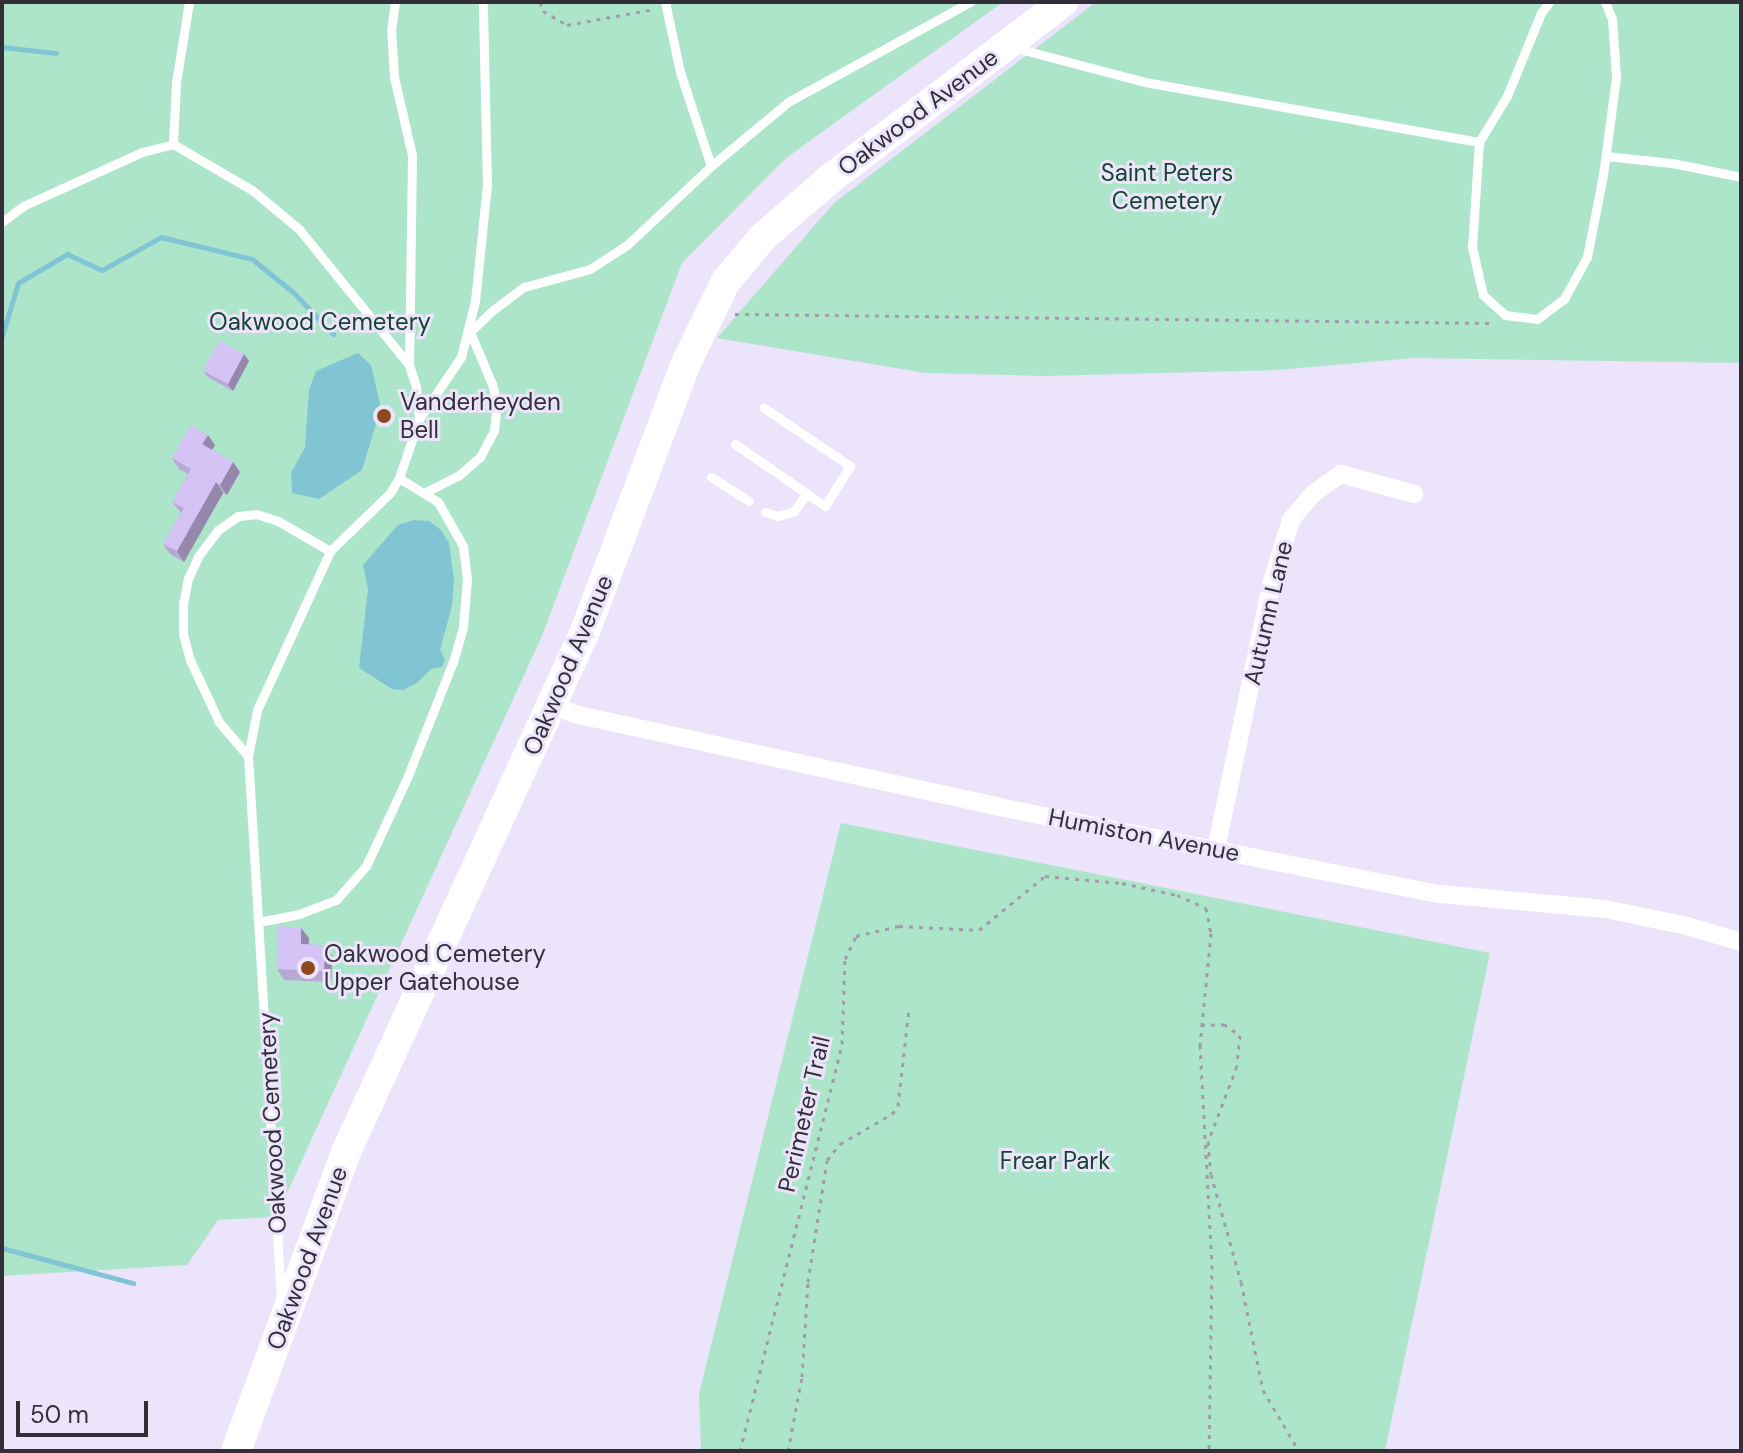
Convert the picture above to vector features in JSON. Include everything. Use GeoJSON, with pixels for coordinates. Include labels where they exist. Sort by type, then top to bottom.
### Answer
{"type":"FeatureCollection","features":[{"type":"Feature","properties":{"kind":"main road","name":"Oakwood Avenue"},"geometry":{"type":"LineString","coordinates":[[236,1451],[346,1152],[397,1034],[586,629],[687,361],[726,281],[763,237],[830,179],[1063,2]]}},
{"type":"Feature","properties":{"kind":"street","name":"Autumn Lane"},"geometry":{"type":"LineString","coordinates":[[1216,849],[1271,585],[1291,520],[1313,494],[1341,474],[1414,494]]}},
{"type":"Feature","properties":{"kind":"street","name":"Humiston Avenue"},"geometry":{"type":"LineString","coordinates":[[552,705],[574,714],[999,807],[1440,894],[1605,909],[1687,926],[1741,942]]}},
{"type":"Feature","properties":{"kind":"lane"},"geometry":{"type":"LineString","coordinates":[[2,222],[23,206],[142,152],[173,144],[176,83],[189,2]]}},
{"type":"Feature","properties":{"kind":"lane","name":"Oakwood Cemetery"},"geometry":{"type":"LineString","coordinates":[[395,2],[391,29],[394,77],[412,155],[409,365],[419,419]]}},
{"type":"Feature","properties":{"kind":"lane","name":"Oakwood Cemetery"},"geometry":{"type":"LineString","coordinates":[[282,1325],[248,756],[257,710],[330,551],[390,493],[399,478],[419,419],[461,357],[470,332],[487,185],[483,2]]}},
{"type":"Feature","properties":{"kind":"lane"},"geometry":{"type":"LineString","coordinates":[[679,2],[665,5],[680,72],[711,166]]}},
{"type":"Feature","properties":{"kind":"lane","name":"Oakwood Cemetery"},"geometry":{"type":"LineString","coordinates":[[470,332],[524,287],[590,269],[627,245],[711,166],[788,102],[970,2]]}},
{"type":"Feature","properties":{"kind":"lane"},"geometry":{"type":"LineString","coordinates":[[1549,2],[1541,13],[1507,96],[1479,142],[1472,247],[1483,295],[1505,315],[1537,319],[1564,299],[1587,257],[1606,156],[1616,77],[1612,19],[1605,2]]}},
{"type":"Feature","properties":{"kind":"lane"},"geometry":{"type":"LineString","coordinates":[[1007,45],[1145,82],[1479,142]]}},
{"type":"Feature","properties":{"kind":"lane","name":"Oakwood Cemetery"},"geometry":{"type":"LineString","coordinates":[[173,144],[252,190],[299,229],[409,365]]}},
{"type":"Feature","properties":{"kind":"lane"},"geometry":{"type":"LineString","coordinates":[[1606,156],[1672,163],[1741,177]]}},
{"type":"Feature","properties":{"kind":"lane","name":"Oakwood Cemetery"},"geometry":{"type":"LineString","coordinates":[[424,493],[458,476],[480,457],[494,431],[497,404],[470,332]]}},
{"type":"Feature","properties":{"kind":"lane"},"geometry":{"type":"LineString","coordinates":[[735,444],[825,506],[850,466],[764,408]]}},
{"type":"Feature","properties":{"kind":"lane"},"geometry":{"type":"LineString","coordinates":[[711,477],[749,501]]}},
{"type":"Feature","properties":{"kind":"lane"},"geometry":{"type":"LineString","coordinates":[[259,922],[299,914],[336,900],[366,866],[407,778],[447,677],[463,626],[467,579],[463,546],[438,502],[399,478]]}},
{"type":"Feature","properties":{"kind":"lane"},"geometry":{"type":"LineString","coordinates":[[765,512],[778,516],[794,511],[807,493]]}},
{"type":"Feature","properties":{"kind":"lane"},"geometry":{"type":"LineString","coordinates":[[248,756],[219,722],[190,660],[183,634],[188,578],[218,530],[238,516],[257,514],[278,521],[330,551]]}},
{"type":"Feature","properties":{"kind":"path"},"geometry":{"type":"LineString","coordinates":[[540,2],[543,11],[567,25],[665,5]]}},
{"type":"Feature","properties":{"kind":"path"},"geometry":{"type":"LineString","coordinates":[[709,313],[1503,323],[1505,315]]}},
{"type":"Feature","properties":{"kind":"path","name":"Perimeter Trail"},"geometry":{"type":"LineString","coordinates":[[740,1451],[842,1044],[845,959],[856,936],[899,926],[979,930],[1045,876],[1122,883],[1177,895],[1206,908],[1211,933],[1201,1025]]}},
{"type":"Feature","properties":{"kind":"path"},"geometry":{"type":"LineString","coordinates":[[788,1451],[802,1377],[808,1282],[827,1160],[840,1144],[892,1114],[898,1106],[909,1008]]}},
{"type":"Feature","properties":{"kind":"path"},"geometry":{"type":"LineString","coordinates":[[1209,1451],[1212,1265],[1200,1091],[1201,1025],[1224,1024],[1240,1035],[1237,1066],[1208,1142],[1211,1174],[1241,1282],[1263,1390],[1299,1451]]}},
{"type":"Feature","properties":{"kind":"green space","name":"Oakwood Cemetery"},"geometry":{"type":"Polygon","coordinates":[[[2,2],[1003,2],[786,158],[682,263],[542,636],[276,1217],[218,1220],[187,1265],[2,1276],[2,2]]]}},
{"type":"Feature","properties":{"kind":"green space","name":"Saint Peters Cemetery"},"geometry":{"type":"Polygon","coordinates":[[[1096,2],[1741,2],[1741,363],[1414,358],[1277,370],[1044,376],[925,373],[717,338],[834,203],[1096,2]]]}},
{"type":"Feature","properties":{"kind":"green space","name":"Frear Park"},"geometry":{"type":"Polygon","coordinates":[[[841,823],[1490,953],[1385,1451],[701,1451],[699,1394],[841,823]]]}},
{"type":"Feature","properties":{"kind":"water"},"geometry":{"type":"Polygon","coordinates":[[[358,353],[371,365],[381,408],[362,470],[319,499],[292,493],[291,473],[305,447],[309,390],[316,371],[358,353]]]}},
{"type":"Feature","properties":{"kind":"water"},"geometry":{"type":"Polygon","coordinates":[[[414,520],[429,521],[441,530],[449,543],[454,580],[452,606],[440,650],[445,659],[442,667],[431,669],[417,683],[403,690],[392,689],[359,668],[368,589],[363,565],[398,525],[414,520]]]}},
{"type":"Feature","properties":{"kind":"building"},"geometry":{"type":"Polygon","coordinates":[[[219,341],[244,354],[228,384],[203,371],[219,341]]]}},
{"type":"Feature","properties":{"kind":"building"},"geometry":{"type":"Polygon","coordinates":[[[191,425],[208,435],[202,444],[233,462],[220,485],[216,482],[177,551],[163,544],[184,508],[172,502],[191,469],[172,458],[191,425]]]}},
{"type":"Feature","properties":{"kind":"building"},"geometry":{"type":"Polygon","coordinates":[[[278,926],[301,928],[301,944],[325,945],[324,971],[277,969],[278,926]]]}},
{"type":"Feature","properties":{"kind":"waterway"},"geometry":{"type":"LineString","coordinates":[[2,47],[56,53]]}},
{"type":"Feature","properties":{"kind":"waterway"},"geometry":{"type":"LineString","coordinates":[[2,336],[18,283],[67,254],[102,270],[161,237],[252,259],[294,293],[333,334]]}},
{"type":"Feature","properties":{"kind":"waterway"},"geometry":{"type":"LineString","coordinates":[[2,1248],[133,1283]]}},
{"type":"Feature","properties":{"kind":"place","name":"Vanderheyden Bell"},"geometry":{"type":"Point","coordinates":[384,416]}},
{"type":"Feature","properties":{"kind":"place","name":"Oakwood Cemetery Upper Gatehouse"},"geometry":{"type":"Point","coordinates":[308,968]}}]}
